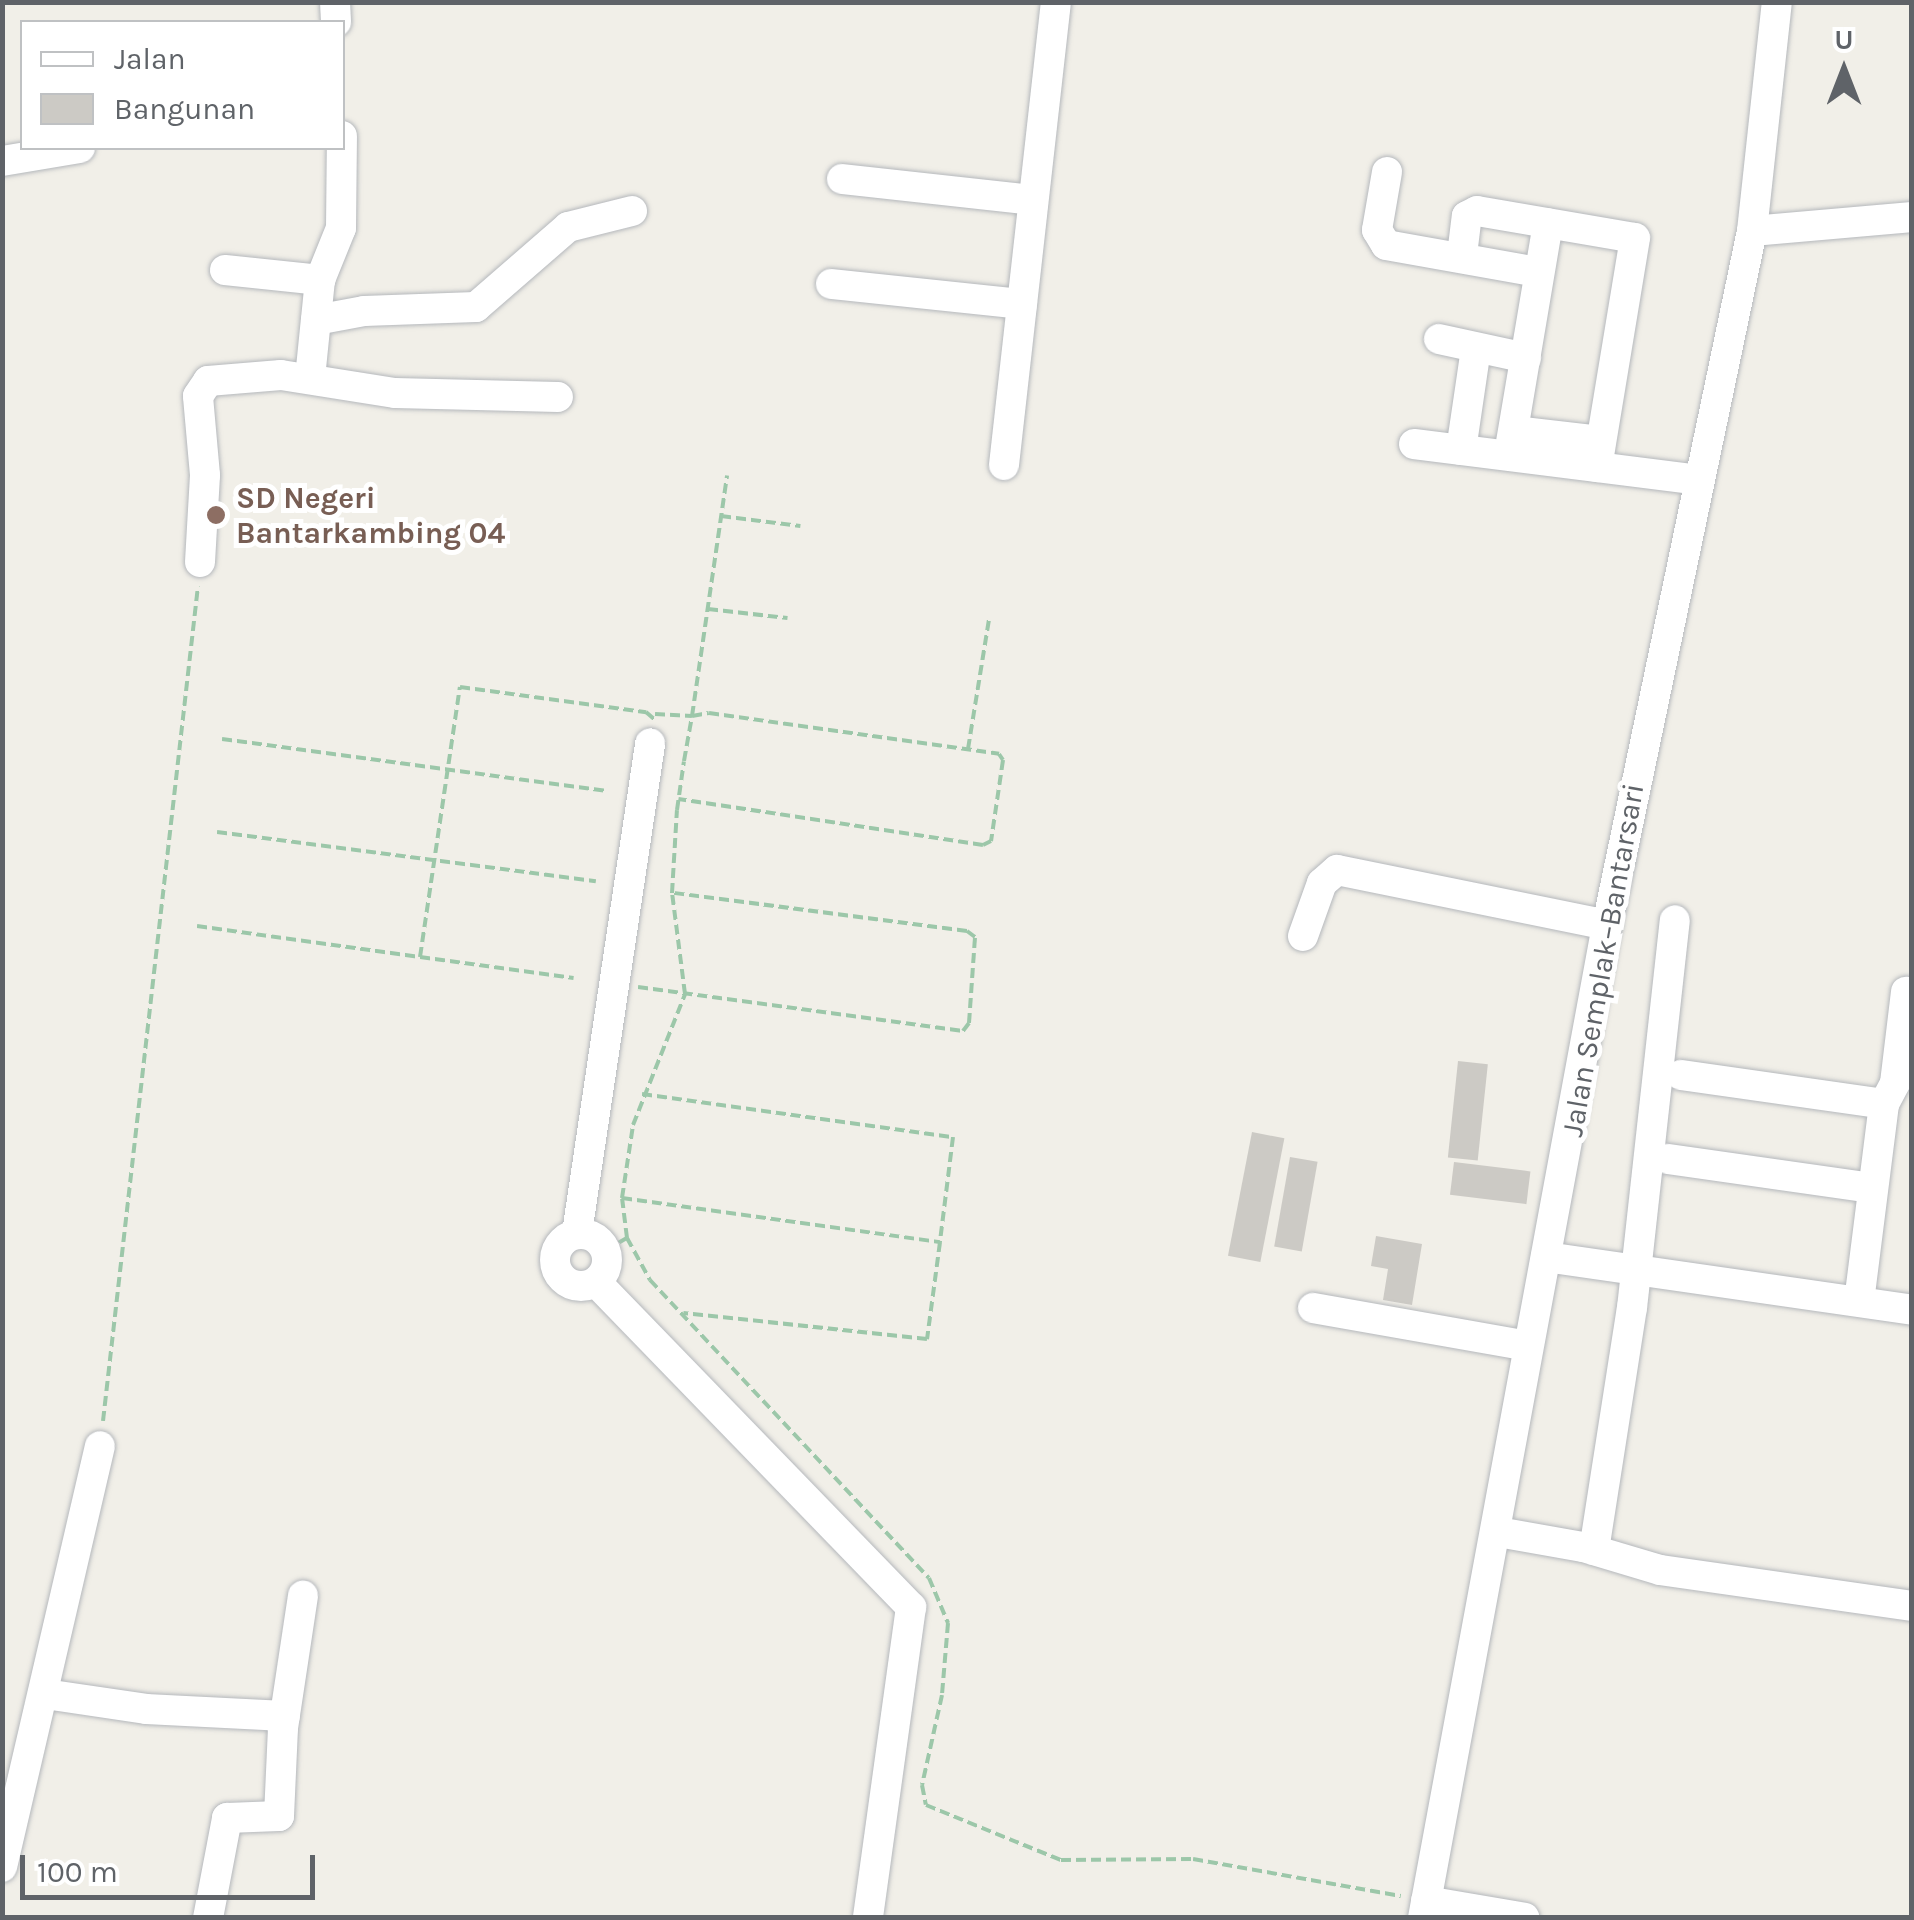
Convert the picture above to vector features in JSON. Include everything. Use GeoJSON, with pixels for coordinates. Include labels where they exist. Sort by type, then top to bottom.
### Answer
{"type":"FeatureCollection","features":[{"type":"Feature","properties":{"kind":"street"},"geometry":{"type":"LineString","coordinates":[[1004,464],[1056,2]]}},
{"type":"Feature","properties":{"kind":"street","name":"Jalan Semplak–Bantarsari"},"geometry":{"type":"LineString","coordinates":[[1424,1909],[1498,1532],[1528,1346],[1607,925],[1752,231],[1777,2]]}},
{"type":"Feature","properties":{"kind":"street"},"geometry":{"type":"LineString","coordinates":[[2,161],[68,150]]}},
{"type":"Feature","properties":{"kind":"street"},"geometry":{"type":"LineString","coordinates":[[310,378],[320,280],[341,228],[342,150]]}},
{"type":"Feature","properties":{"kind":"street"},"geometry":{"type":"LineString","coordinates":[[1386,172],[1378,238],[1386,245],[1538,272]]}},
{"type":"Feature","properties":{"kind":"street"},"geometry":{"type":"LineString","coordinates":[[842,179],[1034,200]]}},
{"type":"Feature","properties":{"kind":"street"},"geometry":{"type":"LineString","coordinates":[[316,320],[364,311],[476,307],[568,227],[632,210]]}},
{"type":"Feature","properties":{"kind":"street"},"geometry":{"type":"LineString","coordinates":[[1462,256],[1472,212],[1548,223],[1636,243],[1598,454]]}},
{"type":"Feature","properties":{"kind":"street"},"geometry":{"type":"LineString","coordinates":[[1752,231],[1912,217]]}},
{"type":"Feature","properties":{"kind":"street"},"geometry":{"type":"LineString","coordinates":[[1512,443],[1548,223]]}},
{"type":"Feature","properties":{"kind":"street"},"geometry":{"type":"LineString","coordinates":[[225,270],[320,280]]}},
{"type":"Feature","properties":{"kind":"street"},"geometry":{"type":"LineString","coordinates":[[832,284],[1022,304]]}},
{"type":"Feature","properties":{"kind":"street"},"geometry":{"type":"LineString","coordinates":[[1439,339],[1526,358]]}},
{"type":"Feature","properties":{"kind":"street"},"geometry":{"type":"LineString","coordinates":[[1462,450],[1476,348]]}},
{"type":"Feature","properties":{"kind":"street"},"geometry":{"type":"LineString","coordinates":[[200,562],[205,475],[198,396],[208,380],[310,378],[395,393],[558,397]]}},
{"type":"Feature","properties":{"kind":"street"},"geometry":{"type":"LineString","coordinates":[[1414,444],[1462,450],[1512,443],[1598,454],[1699,480]]}},
{"type":"Feature","properties":{"kind":"street"},"geometry":{"type":"LineString","coordinates":[[577,1234],[652,728]]}},
{"type":"Feature","properties":{"kind":"street"},"geometry":{"type":"LineString","coordinates":[[1303,936],[1322,883],[1338,870],[1607,925]]}},
{"type":"Feature","properties":{"kind":"street"},"geometry":{"type":"LineString","coordinates":[[1594,1550],[1637,1270],[1674,920]]}},
{"type":"Feature","properties":{"kind":"street"},"geometry":{"type":"LineString","coordinates":[[1858,1301],[1884,1104],[1895,1083],[1906,1032],[1906,992]]}},
{"type":"Feature","properties":{"kind":"street"},"geometry":{"type":"LineString","coordinates":[[1682,1075],[1884,1104]]}},
{"type":"Feature","properties":{"kind":"street"},"geometry":{"type":"LineString","coordinates":[[1668,1158],[1872,1188]]}},
{"type":"Feature","properties":{"kind":"street"},"geometry":{"type":"LineString","coordinates":[[577,1234],[594,1237],[606,1250],[606,1268],[596,1282],[578,1287],[561,1278],[554,1260],[560,1242],[577,1234]]}},
{"type":"Feature","properties":{"kind":"street"},"geometry":{"type":"LineString","coordinates":[[1546,1257],[1912,1310]]}},
{"type":"Feature","properties":{"kind":"street"},"geometry":{"type":"LineString","coordinates":[[596,1282],[911,1607],[868,1918]]}},
{"type":"Feature","properties":{"kind":"street"},"geometry":{"type":"LineString","coordinates":[[1313,1308],[1528,1346]]}},
{"type":"Feature","properties":{"kind":"street"},"geometry":{"type":"LineString","coordinates":[[2,1867],[10,1808],[44,1694],[100,1446]]}},
{"type":"Feature","properties":{"kind":"street"},"geometry":{"type":"LineString","coordinates":[[1498,1532],[1594,1550],[1660,1570],[1912,1606]]}},
{"type":"Feature","properties":{"kind":"street"},"geometry":{"type":"LineString","coordinates":[[208,1918],[227,1818],[272,1822],[278,1816],[284,1716],[303,1595]]}},
{"type":"Feature","properties":{"kind":"street"},"geometry":{"type":"LineString","coordinates":[[44,1694],[146,1709],[284,1716]]}},
{"type":"Feature","properties":{"kind":"street"},"geometry":{"type":"LineString","coordinates":[[1424,1909],[1526,1918]]}},
{"type":"Feature","properties":{"kind":"path"},"geometry":{"type":"LineString","coordinates":[[606,1250],[627,1238],[622,1198],[642,1094],[685,994],[672,893],[678,799],[727,476]]}},
{"type":"Feature","properties":{"kind":"path"},"geometry":{"type":"LineString","coordinates":[[721,516],[800,526]]}},
{"type":"Feature","properties":{"kind":"path"},"geometry":{"type":"LineString","coordinates":[[100,1446],[200,562]]}},
{"type":"Feature","properties":{"kind":"path"},"geometry":{"type":"LineString","coordinates":[[708,609],[787,618]]}},
{"type":"Feature","properties":{"kind":"path"},"geometry":{"type":"LineString","coordinates":[[968,749],[989,620]]}},
{"type":"Feature","properties":{"kind":"path"},"geometry":{"type":"LineString","coordinates":[[420,957],[460,687],[652,728],[709,713],[1000,754],[1003,760],[991,841],[984,846],[678,799]]}},
{"type":"Feature","properties":{"kind":"path"},"geometry":{"type":"LineString","coordinates":[[222,739],[605,791]]}},
{"type":"Feature","properties":{"kind":"path"},"geometry":{"type":"LineString","coordinates":[[218,832],[596,881]]}},
{"type":"Feature","properties":{"kind":"path"},"geometry":{"type":"LineString","coordinates":[[614,983],[962,1032],[970,1023],[975,936],[672,893]]}},
{"type":"Feature","properties":{"kind":"path"},"geometry":{"type":"LineString","coordinates":[[197,926],[574,978]]}},
{"type":"Feature","properties":{"kind":"path"},"geometry":{"type":"LineString","coordinates":[[642,1094],[953,1137],[927,1339],[680,1313]]}},
{"type":"Feature","properties":{"kind":"path"},"geometry":{"type":"LineString","coordinates":[[622,1198],[940,1242]]}},
{"type":"Feature","properties":{"kind":"path"},"geometry":{"type":"LineString","coordinates":[[926,1806],[1060,1860],[1193,1859],[1424,1909]]}},
{"type":"Feature","properties":{"kind":"building"},"geometry":{"type":"Polygon","coordinates":[[[1458,1061],[1488,1064],[1478,1161],[1448,1157],[1458,1061]]]}},
{"type":"Feature","properties":{"kind":"building"},"geometry":{"type":"Polygon","coordinates":[[[1252,1132],[1284,1138],[1260,1262],[1228,1256],[1252,1132]]]}},
{"type":"Feature","properties":{"kind":"building"},"geometry":{"type":"Polygon","coordinates":[[[1290,1157],[1318,1162],[1302,1251],[1274,1247],[1290,1157]]]}},
{"type":"Feature","properties":{"kind":"building"},"geometry":{"type":"Polygon","coordinates":[[[1454,1162],[1530,1171],[1526,1204],[1450,1195],[1454,1162]]]}},
{"type":"Feature","properties":{"kind":"building"},"geometry":{"type":"Polygon","coordinates":[[[1376,1236],[1422,1244],[1412,1305],[1383,1300],[1388,1269],[1371,1266],[1376,1236]]]}},
{"type":"Feature","properties":{"kind":"place","name":"SD Negeri Bantarkambing 04"},"geometry":{"type":"Point","coordinates":[216,515]}}]}
